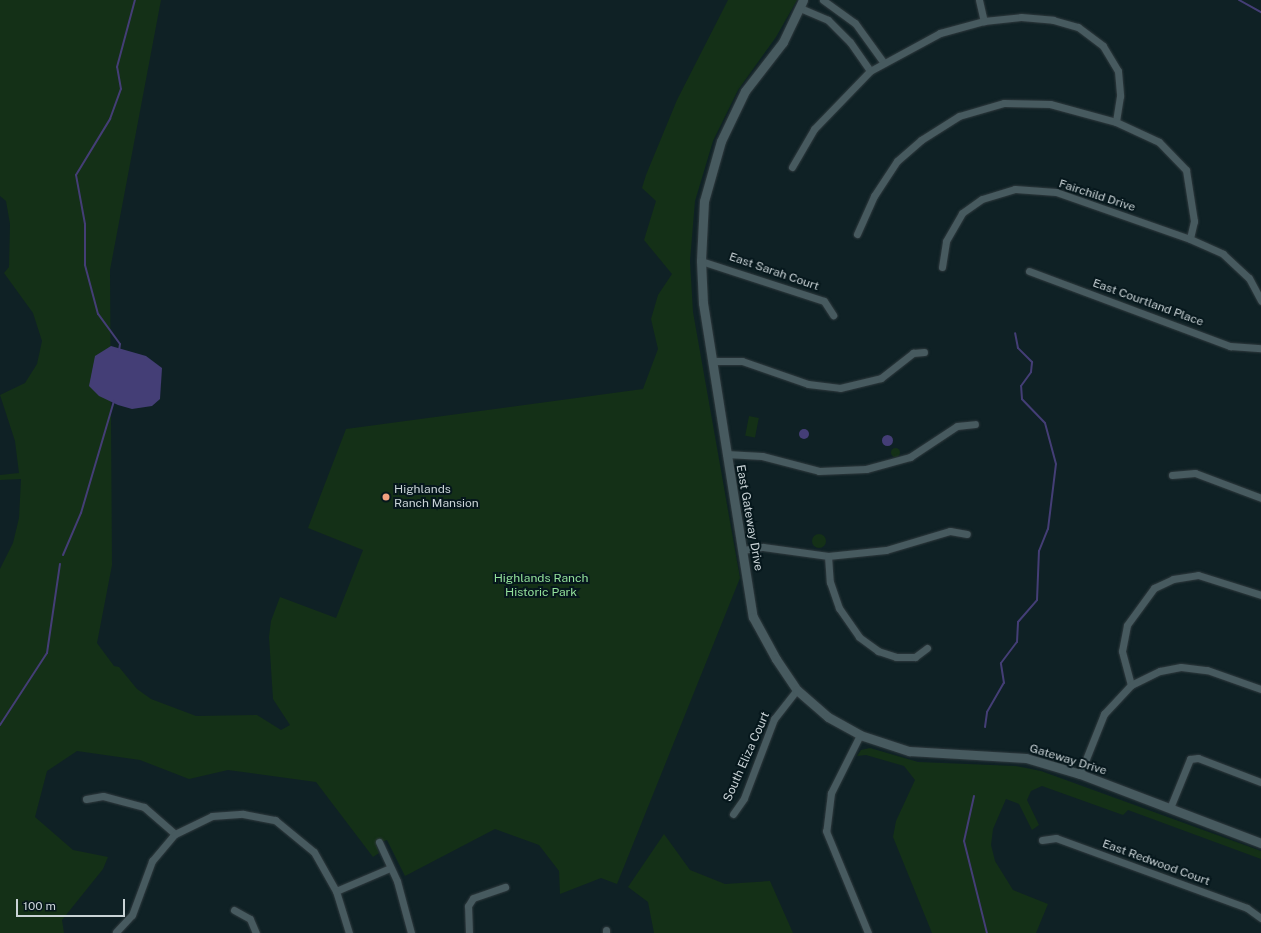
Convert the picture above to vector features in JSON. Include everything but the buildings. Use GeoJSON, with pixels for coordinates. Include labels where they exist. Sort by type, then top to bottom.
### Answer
{"type":"FeatureCollection","features":[{"type":"Feature","properties":{"kind":"street"},"geometry":{"type":"LineString","coordinates":[[823,0],[856,23],[884,63]]}},
{"type":"Feature","properties":{"kind":"street"},"geometry":{"type":"LineString","coordinates":[[979,0],[984,21]]}},
{"type":"Feature","properties":{"kind":"street"},"geometry":{"type":"LineString","coordinates":[[701,261],[704,201],[721,141],[745,91],[783,42],[802,4],[828,20],[850,42],[870,71]]}},
{"type":"Feature","properties":{"kind":"street"},"geometry":{"type":"LineString","coordinates":[[792,167],[814,129],[870,71],[940,33],[984,21],[1029,18],[1078,27],[1103,46],[1118,71],[1120,96],[1116,122]]}},
{"type":"Feature","properties":{"kind":"street"},"geometry":{"type":"LineString","coordinates":[[857,234],[874,196],[897,161],[921,140],[959,116],[1004,103],[1050,104],[1116,122],[1159,142],[1186,170],[1194,221],[1190,239]]}},
{"type":"Feature","properties":{"kind":"street","name":"Fairchild Drive"},"geometry":{"type":"LineString","coordinates":[[942,267],[946,241],[962,213],[982,199],[1015,188],[1056,192],[1190,239],[1223,254],[1249,278],[1261,301]]}},
{"type":"Feature","properties":{"kind":"street","name":"East Sarah Court"},"geometry":{"type":"LineString","coordinates":[[701,261],[824,301],[833,315]]}},
{"type":"Feature","properties":{"kind":"street","name":"East Gateway Drive"},"geometry":{"type":"LineString","coordinates":[[701,261],[703,303],[714,361],[726,454],[753,617],[797,690],[828,717],[860,735]]}},
{"type":"Feature","properties":{"kind":"street","name":"East Courtland Place"},"geometry":{"type":"LineString","coordinates":[[1029,271],[1230,346],[1261,348]]}},
{"type":"Feature","properties":{"kind":"street"},"geometry":{"type":"LineString","coordinates":[[714,361],[742,361],[808,384],[840,388],[881,378],[913,353],[924,352]]}},
{"type":"Feature","properties":{"kind":"street"},"geometry":{"type":"LineString","coordinates":[[726,454],[762,456],[819,471],[866,469],[910,457],[957,426],[975,424]]}},
{"type":"Feature","properties":{"kind":"street"},"geometry":{"type":"LineString","coordinates":[[1172,475],[1195,473],[1261,498]]}},
{"type":"Feature","properties":{"kind":"street"},"geometry":{"type":"LineString","coordinates":[[743,550],[763,547],[828,556],[886,550],[950,531],[967,534]]}},
{"type":"Feature","properties":{"kind":"street"},"geometry":{"type":"LineString","coordinates":[[828,556],[839,608],[859,637],[878,651],[896,657],[915,657],[927,648]]}},
{"type":"Feature","properties":{"kind":"street"},"geometry":{"type":"LineString","coordinates":[[1131,685],[1122,651],[1127,625],[1154,588],[1174,579],[1198,575],[1261,595]]}},
{"type":"Feature","properties":{"kind":"street"},"geometry":{"type":"LineString","coordinates":[[1080,774],[1104,714],[1131,685],[1160,670],[1181,667],[1207,670],[1261,689]]}},
{"type":"Feature","properties":{"kind":"street","name":"South Eliza Court"},"geometry":{"type":"LineString","coordinates":[[733,814],[744,798],[774,719],[797,690]]}},
{"type":"Feature","properties":{"kind":"street"},"geometry":{"type":"LineString","coordinates":[[860,735],[831,793],[826,831],[868,933]]}},
{"type":"Feature","properties":{"kind":"street","name":"Gateway Drive"},"geometry":{"type":"LineString","coordinates":[[860,735],[909,751],[1026,758],[1080,774],[1261,842]]}},
{"type":"Feature","properties":{"kind":"street"},"geometry":{"type":"LineString","coordinates":[[1170,808],[1190,759],[1198,758],[1261,782]]}},
{"type":"Feature","properties":{"kind":"street"},"geometry":{"type":"LineString","coordinates":[[86,799],[103,796],[144,807],[175,834]]}},
{"type":"Feature","properties":{"kind":"street"},"geometry":{"type":"LineString","coordinates":[[116,932],[132,915],[152,861],[175,834],[212,816],[243,814],[275,820],[314,852],[336,891],[349,933]]}},
{"type":"Feature","properties":{"kind":"street","name":"East Redwood Court"},"geometry":{"type":"LineString","coordinates":[[1042,840],[1056,838],[1247,908],[1261,918]]}},
{"type":"Feature","properties":{"kind":"street"},"geometry":{"type":"LineString","coordinates":[[379,842],[403,899],[411,933]]}},
{"type":"Feature","properties":{"kind":"street"},"geometry":{"type":"LineString","coordinates":[[336,891],[390,868]]}},
{"type":"Feature","properties":{"kind":"street"},"geometry":{"type":"LineString","coordinates":[[469,933],[468,906],[473,898],[505,887]]}},
{"type":"Feature","properties":{"kind":"street"},"geometry":{"type":"LineString","coordinates":[[234,910],[250,919],[256,933]]}},
{"type":"Feature","properties":{"kind":"green space","name":"Highlands Ranch Historic Park"},"geometry":{"type":"Polygon","coordinates":[[[0,0],[161,0],[110,270],[112,565],[97,643],[114,666],[119,667],[137,689],[151,699],[196,716],[257,715],[281,730],[290,725],[273,699],[269,637],[271,621],[280,597],[336,618],[363,550],[308,528],[346,429],[643,389],[658,349],[651,319],[658,295],[672,274],[644,240],[656,201],[642,188],[646,175],[677,100],[728,0],[797,0],[776,37],[738,90],[713,141],[695,201],[690,261],[693,312],[740,578],[617,884],[601,878],[560,894],[559,871],[539,845],[495,829],[405,876],[387,840],[376,844],[379,853],[373,857],[316,782],[228,770],[189,779],[140,760],[77,751],[47,771],[35,817],[73,850],[108,857],[103,869],[62,920],[64,933],[0,933],[0,569],[13,543],[19,518],[21,479],[0,480],[0,475],[19,473],[15,441],[0,395],[25,383],[37,364],[42,341],[33,313],[4,273],[9,267],[10,224],[6,201],[0,196],[0,0]]]}},
{"type":"Feature","properties":{"kind":"green space"},"geometry":{"type":"Polygon","coordinates":[[[749,416],[759,418],[755,438],[745,436],[749,416]]]}},
{"type":"Feature","properties":{"kind":"green space"},"geometry":{"type":"Polygon","coordinates":[[[895,447],[900,452],[895,457],[890,452],[895,447]]]}},
{"type":"Feature","properties":{"kind":"green space"},"geometry":{"type":"Polygon","coordinates":[[[816,534],[822,534],[826,538],[826,544],[822,548],[816,548],[812,544],[812,538],[816,534]]]}},
{"type":"Feature","properties":{"kind":"green space"},"geometry":{"type":"Polygon","coordinates":[[[870,748],[918,762],[1016,766],[1041,771],[1261,851],[1261,859],[1128,810],[1123,815],[1042,786],[1031,791],[1027,800],[1039,825],[1032,830],[1019,804],[1006,799],[993,829],[991,845],[995,861],[1013,890],[1048,904],[1036,933],[932,933],[893,837],[896,821],[915,780],[904,766],[866,755],[857,756],[861,750],[870,748]]]}},
{"type":"Feature","properties":{"kind":"green space"},"geometry":{"type":"Polygon","coordinates":[[[664,834],[690,870],[725,884],[770,881],[793,933],[654,933],[648,902],[628,887],[664,834]]]}},
{"type":"Feature","properties":{"kind":"shaded area"},"geometry":{"type":"Polygon","coordinates":[[[111,346],[146,356],[162,368],[160,399],[152,406],[132,409],[118,405],[99,396],[89,386],[95,356],[111,346]]]}},
{"type":"Feature","properties":{"kind":"shaded area"},"geometry":{"type":"Polygon","coordinates":[[[804,429],[809,434],[804,439],[799,434],[804,429]]]}},
{"type":"Feature","properties":{"kind":"shaded area"},"geometry":{"type":"Polygon","coordinates":[[[885,435],[889,435],[891,436],[891,444],[885,445],[882,442],[882,438],[885,435]]]}},
{"type":"Feature","properties":{"kind":"waterway"},"geometry":{"type":"LineString","coordinates":[[119,351],[120,344],[98,314],[85,265],[85,224],[76,175],[110,119],[121,89],[117,67],[135,0]]}},
{"type":"Feature","properties":{"kind":"waterway"},"geometry":{"type":"LineString","coordinates":[[1239,0],[1261,12]]}},
{"type":"Feature","properties":{"kind":"waterway"},"geometry":{"type":"LineString","coordinates":[[985,727],[987,712],[1004,683],[1001,663],[1017,642],[1018,622],[1037,600],[1039,551],[1048,529],[1056,464],[1045,423],[1022,399],[1021,386],[1031,372],[1032,362],[1018,348],[1015,333]]}},
{"type":"Feature","properties":{"kind":"waterway"},"geometry":{"type":"LineString","coordinates":[[63,555],[81,513],[114,401]]}},
{"type":"Feature","properties":{"kind":"waterway"},"geometry":{"type":"LineString","coordinates":[[0,725],[47,653],[60,564]]}},
{"type":"Feature","properties":{"kind":"waterway"},"geometry":{"type":"LineString","coordinates":[[974,796],[964,841],[987,933]]}},
{"type":"Feature","properties":{"kind":"place","name":"Highlands Ranch Mansion"},"geometry":{"type":"Point","coordinates":[386,497]}}]}
